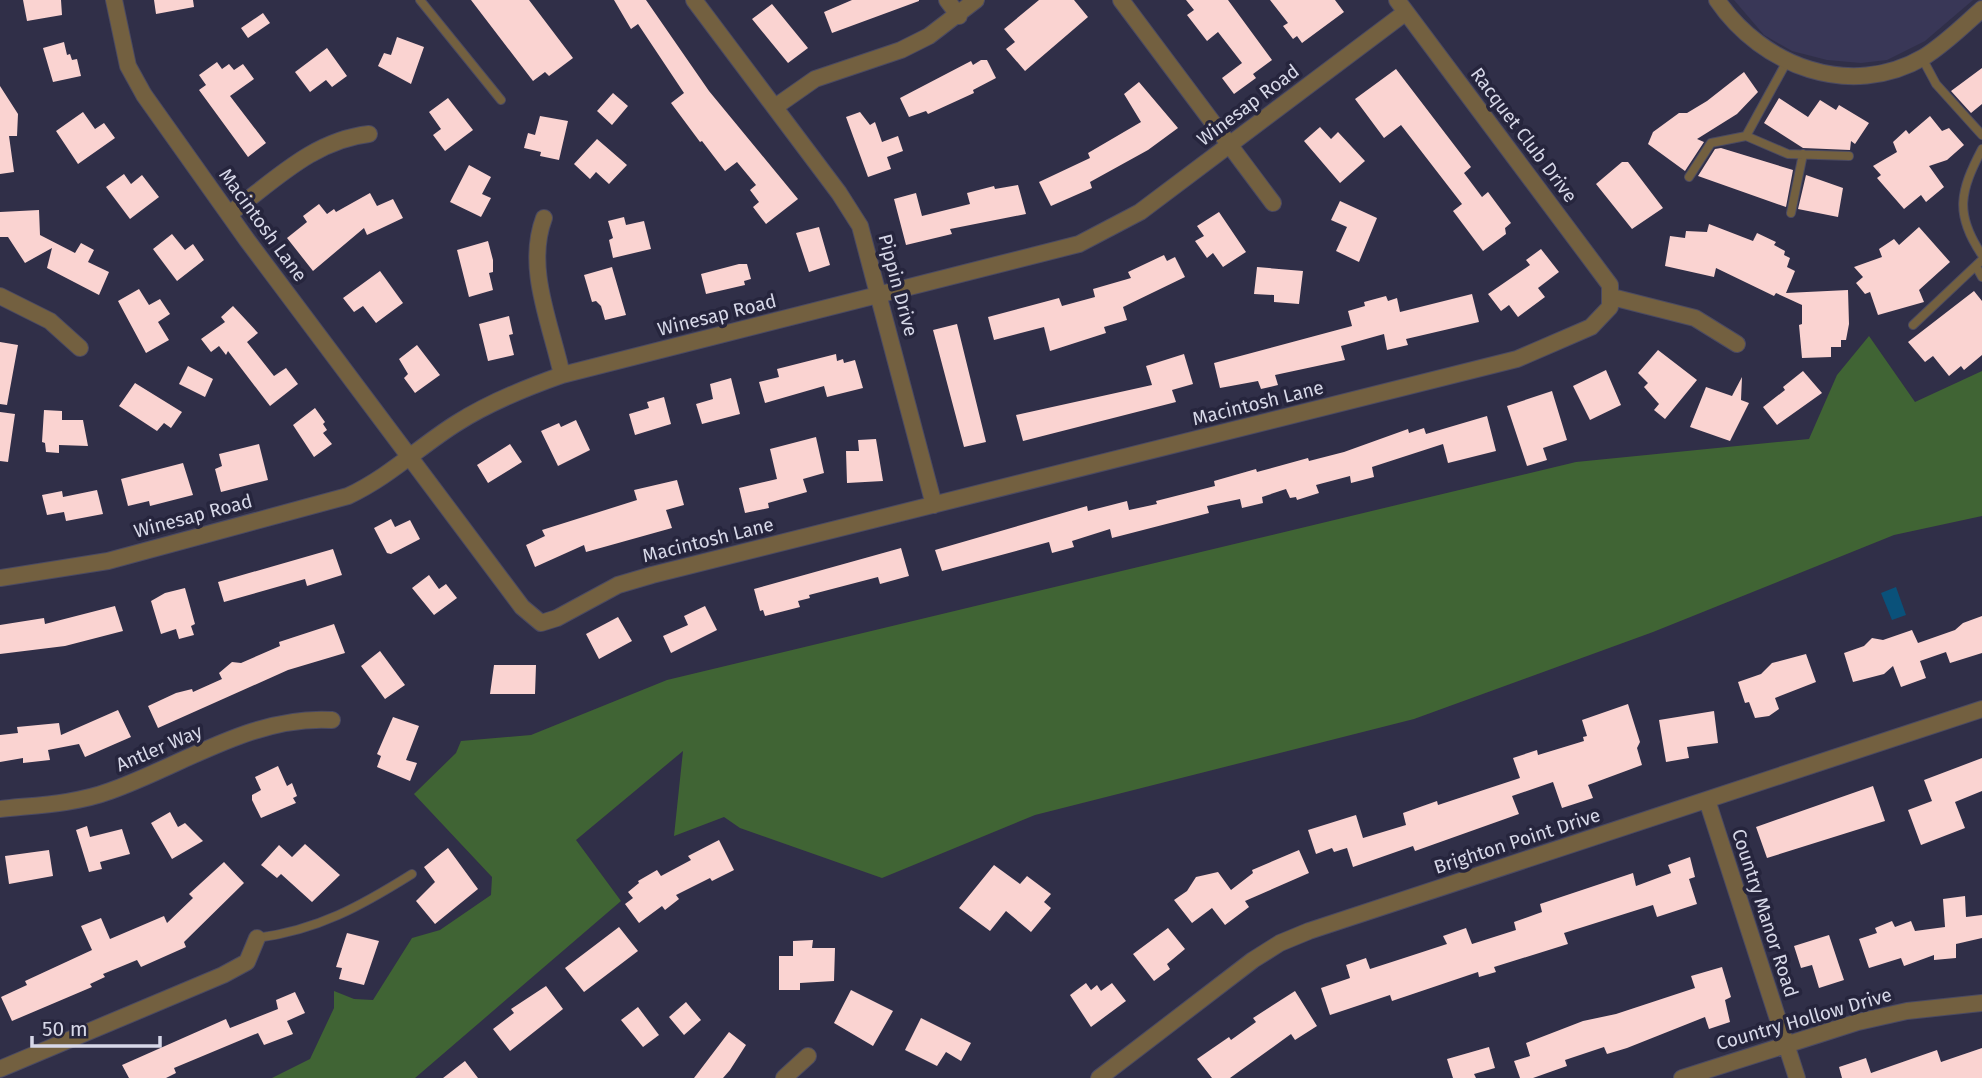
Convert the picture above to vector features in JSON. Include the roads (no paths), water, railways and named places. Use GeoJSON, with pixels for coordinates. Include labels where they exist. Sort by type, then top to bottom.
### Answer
{"type":"FeatureCollection","features":[{"type":"Feature","properties":{"kind":"street","name":"Macintosh Lane"},"geometry":{"type":"LineString","coordinates":[[114,0],[128,66],[151,106],[409,458],[522,607],[541,623],[557,618],[618,585],[1517,359],[1591,327],[1603,318],[1612,297]]}},
{"type":"Feature","properties":{"kind":"street","name":"Pippin Drive"},"geometry":{"type":"LineString","coordinates":[[694,0],[851,210],[867,243],[934,505]]}},
{"type":"Feature","properties":{"kind":"street"},"geometry":{"type":"LineString","coordinates":[[947,0],[959,16]]}},
{"type":"Feature","properties":{"kind":"street"},"geometry":{"type":"LineString","coordinates":[[775,107],[815,79],[901,50],[959,16],[976,0]]}},
{"type":"Feature","properties":{"kind":"street"},"geometry":{"type":"LineString","coordinates":[[1121,0],[1273,203]]}},
{"type":"Feature","properties":{"kind":"street"},"geometry":{"type":"LineString","coordinates":[[1717,0],[1741,31],[1786,63],[1818,72],[1847,76],[1884,72],[1922,58],[1982,9]]}},
{"type":"Feature","properties":{"kind":"street","name":"Winesap Road"},"geometry":{"type":"LineString","coordinates":[[0,578],[108,561],[323,503],[371,485],[457,423],[490,404],[562,375],[1079,244],[1140,212],[1231,144],[1402,6]]}},
{"type":"Feature","properties":{"kind":"street","name":"Racquet Club Drive"},"geometry":{"type":"LineString","coordinates":[[1402,6],[1602,274],[1612,290],[1612,297]]}},
{"type":"Feature","properties":{"kind":"street"},"geometry":{"type":"LineString","coordinates":[[229,214],[319,146],[347,136],[369,134]]}},
{"type":"Feature","properties":{"kind":"street"},"geometry":{"type":"LineString","coordinates":[[544,218],[536,239],[536,268],[562,375]]}},
{"type":"Feature","properties":{"kind":"street"},"geometry":{"type":"LineString","coordinates":[[0,296],[51,321],[80,348]]}},
{"type":"Feature","properties":{"kind":"street"},"geometry":{"type":"LineString","coordinates":[[1612,297],[1695,318],[1737,344]]}},
{"type":"Feature","properties":{"kind":"street","name":"Brighton Point Drive"},"geometry":{"type":"LineString","coordinates":[[1099,1078],[1280,943],[1319,927],[1982,709]]}},
{"type":"Feature","properties":{"kind":"street","name":"Antler Way"},"geometry":{"type":"LineString","coordinates":[[0,809],[60,803],[110,791],[271,723],[304,718],[332,720]]}},
{"type":"Feature","properties":{"kind":"street","name":"Country Manor Road"},"geometry":{"type":"LineString","coordinates":[[1707,800],[1797,1078]]}},
{"type":"Feature","properties":{"kind":"street"},"geometry":{"type":"LineString","coordinates":[[0,1069],[223,975],[247,962],[257,938]]}},
{"type":"Feature","properties":{"kind":"street","name":"Country Hollow Drive"},"geometry":{"type":"LineString","coordinates":[[1682,1078],[1858,1022],[1907,1011],[1982,1003]]}},
{"type":"Feature","properties":{"kind":"street"},"geometry":{"type":"LineString","coordinates":[[784,1078],[808,1056]]}},
{"type":"Feature","properties":{"kind":"lane"},"geometry":{"type":"LineString","coordinates":[[419,0],[501,100]]}},
{"type":"Feature","properties":{"kind":"lane"},"geometry":{"type":"LineString","coordinates":[[1922,58],[1936,84],[1982,135]]}},
{"type":"Feature","properties":{"kind":"lane"},"geometry":{"type":"LineString","coordinates":[[1746,136],[1786,63]]}},
{"type":"Feature","properties":{"kind":"lane"},"geometry":{"type":"LineString","coordinates":[[1689,177],[1711,143],[1746,136],[1788,154],[1849,156]]}},
{"type":"Feature","properties":{"kind":"lane"},"geometry":{"type":"LineString","coordinates":[[1982,149],[1969,174],[1961,206],[1980,261],[1982,277]]}},
{"type":"Feature","properties":{"kind":"lane"},"geometry":{"type":"LineString","coordinates":[[1791,213],[1803,154]]}},
{"type":"Feature","properties":{"kind":"lane"},"geometry":{"type":"LineString","coordinates":[[1913,325],[1980,261]]}},
{"type":"Feature","properties":{"kind":"lane"},"geometry":{"type":"LineString","coordinates":[[257,938],[295,933],[367,903],[412,874]]}},
{"type":"Feature","properties":{"kind":"water"},"geometry":{"type":"Polygon","coordinates":[[[1896,587],[1906,615],[1892,620],[1881,593],[1896,587]]]}}]}
